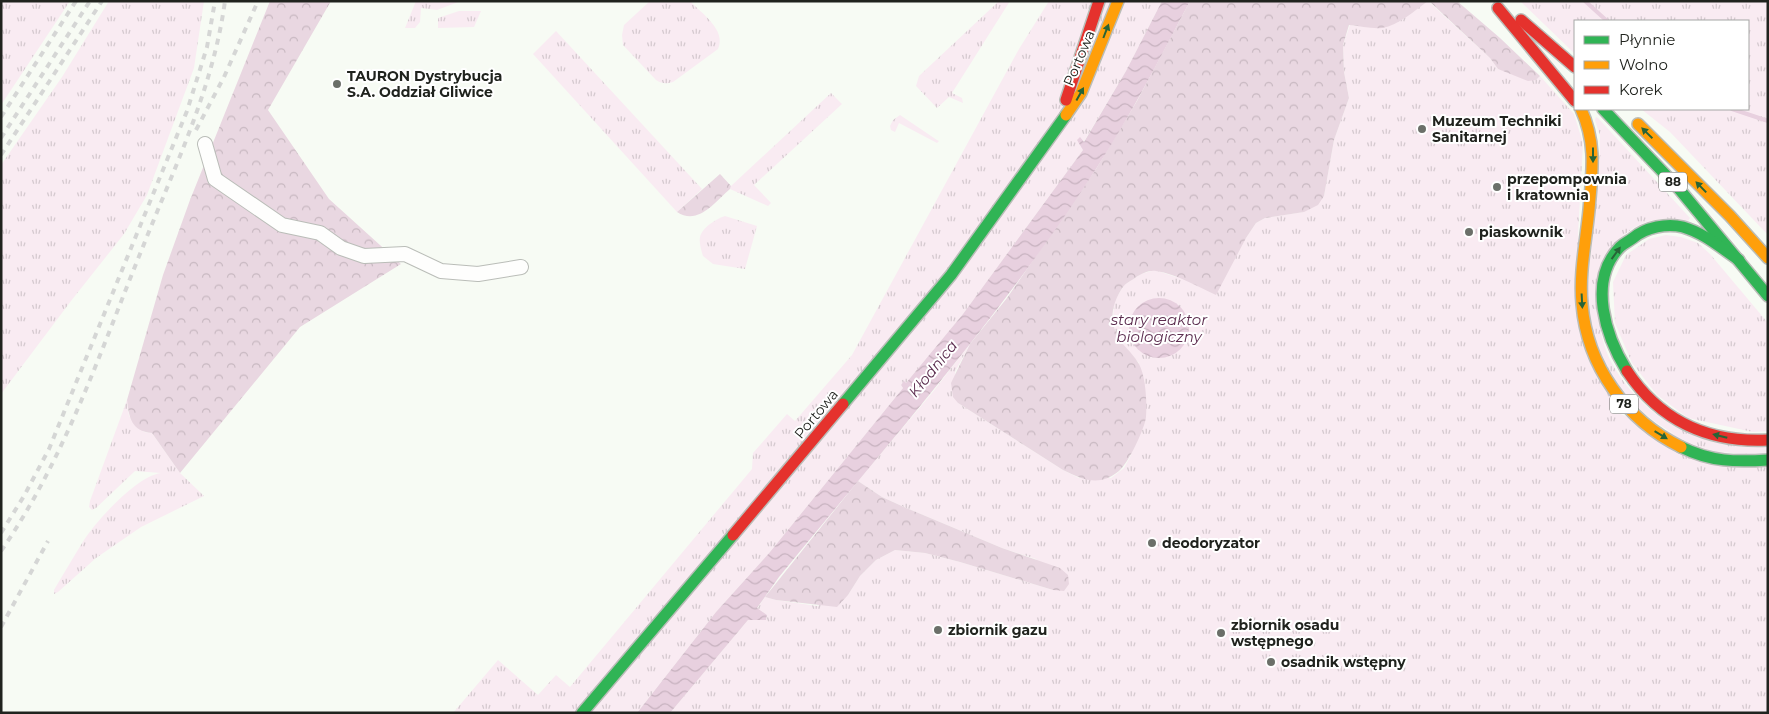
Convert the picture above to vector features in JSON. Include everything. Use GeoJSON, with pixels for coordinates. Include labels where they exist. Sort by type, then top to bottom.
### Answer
{"type":"FeatureCollection","features":[{"type":"Feature","properties":{"kind":"main road","name":"Portowa"},"geometry":{"type":"LineString","coordinates":[[1060,124],[1099,1]]}},
{"type":"Feature","properties":{"kind":"main road","name":"Portowa"},"geometry":{"type":"LineString","coordinates":[[582,713],[929,302],[988,226],[1081,93],[1118,1]]}},
{"type":"Feature","properties":{"kind":"main road"},"geometry":{"type":"LineString","coordinates":[[1494,5],[1522,20],[1574,66]]}},
{"type":"Feature","properties":{"kind":"main road"},"geometry":{"type":"LineString","coordinates":[[1494,5],[1574,81]]}},
{"type":"Feature","properties":{"kind":"main road"},"geometry":{"type":"LineString","coordinates":[[1494,5],[1574,100]]}},
{"type":"Feature","properties":{"kind":"main road","name":"78"},"geometry":{"type":"LineString","coordinates":[[1581,110],[1590,128],[1593,147],[1593,165],[1581,285],[1582,307],[1590,343],[1598,364],[1613,391],[1633,414],[1658,434],[1684,448],[1718,460],[1739,462],[1768,460]]}},
{"type":"Feature","properties":{"kind":"main road","name":"88"},"geometry":{"type":"LineString","coordinates":[[1604,110],[1680,190],[1768,296]]}},
{"type":"Feature","properties":{"kind":"main road"},"geometry":{"type":"LineString","coordinates":[[1629,116],[1730,216],[1768,250]]}},
{"type":"Feature","properties":{"kind":"main road"},"geometry":{"type":"LineString","coordinates":[[1730,216],[1768,258]]}},
{"type":"Feature","properties":{"kind":"main road"},"geometry":{"type":"LineString","coordinates":[[1739,260],[1686,227],[1669,225],[1645,230],[1630,238],[1618,248],[1609,263],[1602,293],[1604,313],[1609,332],[1627,372],[1642,391],[1656,404],[1691,427],[1712,434],[1733,439],[1768,440]]}},
{"type":"Feature","properties":{"kind":"street"},"geometry":{"type":"LineString","coordinates":[[205,144],[215,179],[282,225],[320,233],[341,248],[364,256],[405,254],[441,270],[478,274],[521,267]]}},
{"type":"Feature","properties":{"kind":"green space"},"geometry":{"type":"Polygon","coordinates":[[[1,1],[70,1],[1,105],[1,1]]]}},
{"type":"Feature","properties":{"kind":"green space"},"geometry":{"type":"Polygon","coordinates":[[[109,1],[204,1],[194,68],[147,195],[124,234],[1,394],[1,165],[62,77],[109,1]]]}},
{"type":"Feature","properties":{"kind":"green space"},"geometry":{"type":"Polygon","coordinates":[[[270,1],[331,1],[268,110],[329,199],[401,264],[300,327],[180,473],[152,433],[145,432],[132,422],[127,400],[163,275],[190,200],[270,1]]]}},
{"type":"Feature","properties":{"kind":"green space"},"geometry":{"type":"Polygon","coordinates":[[[416,1],[461,1],[437,10],[421,8],[420,22],[415,28],[405,28],[416,1]]]}},
{"type":"Feature","properties":{"kind":"green space"},"geometry":{"type":"Polygon","coordinates":[[[650,1],[690,1],[711,22],[719,35],[718,49],[673,82],[664,83],[656,80],[623,45],[624,25],[650,1]]]}},
{"type":"Feature","properties":{"kind":"green space"},"geometry":{"type":"Polygon","coordinates":[[[999,1],[1010,1],[952,93],[962,98],[963,103],[949,97],[937,108],[916,86],[919,76],[999,1]]]}},
{"type":"Feature","properties":{"kind":"green space"},"geometry":{"type":"Polygon","coordinates":[[[1049,1],[1162,1],[1126,71],[1083,143],[1080,138],[1083,150],[963,314],[906,383],[904,382],[901,385],[903,388],[770,552],[716,612],[637,713],[453,713],[498,660],[538,695],[556,675],[570,687],[752,469],[753,453],[787,414],[795,421],[852,355],[1019,49],[1049,1]]]}},
{"type":"Feature","properties":{"kind":"green space"},"geometry":{"type":"Polygon","coordinates":[[[1190,1],[1428,1],[1406,17],[1382,28],[1349,25],[1343,45],[1344,72],[1349,98],[1334,140],[1324,196],[1318,205],[1304,212],[1265,218],[1256,223],[1216,295],[1179,278],[1156,271],[1142,274],[1122,288],[1114,306],[1113,323],[1121,341],[1136,359],[1141,369],[1146,390],[1146,417],[1136,446],[1119,471],[1105,479],[1084,479],[1063,470],[958,403],[953,397],[951,383],[970,344],[1007,298],[1096,169],[1137,101],[1190,1]]]}},
{"type":"Feature","properties":{"kind":"green space"},"geometry":{"type":"Polygon","coordinates":[[[1428,1],[1490,58],[1498,69],[1536,80],[1540,76],[1574,114],[1583,143],[1578,235],[1620,414],[1768,468],[1768,713],[670,713],[748,620],[766,620],[767,615],[757,609],[765,597],[817,606],[848,595],[860,576],[876,560],[895,550],[925,553],[1053,590],[1036,559],[1002,548],[904,507],[882,497],[858,481],[932,393],[970,344],[955,372],[958,403],[1063,470],[1079,478],[1111,478],[1124,468],[1131,455],[1139,363],[1117,338],[1113,321],[1114,302],[1124,285],[1141,274],[1155,270],[1176,277],[1246,238],[1256,223],[1265,218],[1303,212],[1324,196],[1334,140],[1349,98],[1344,72],[1343,45],[1350,25],[1381,28],[1401,20],[1428,1]]]}},
{"type":"Feature","properties":{"kind":"green space"},"geometry":{"type":"Polygon","coordinates":[[[1429,1],[1457,1],[1540,76],[1536,80],[1528,81],[1498,69],[1490,58],[1429,1]]]}},
{"type":"Feature","properties":{"kind":"green space"},"geometry":{"type":"Polygon","coordinates":[[[1520,1],[1768,1],[1768,235],[1670,132],[1642,110],[1749,110],[1749,20],[1574,20],[1574,53],[1520,1]]]}},
{"type":"Feature","properties":{"kind":"green space"},"geometry":{"type":"Polygon","coordinates":[[[459,11],[481,11],[474,27],[438,28],[438,18],[459,11]]]}},
{"type":"Feature","properties":{"kind":"green space"},"geometry":{"type":"Polygon","coordinates":[[[556,31],[702,189],[677,212],[533,54],[556,31]]]}},
{"type":"Feature","properties":{"kind":"green space"},"geometry":{"type":"Polygon","coordinates":[[[831,93],[842,104],[754,185],[771,203],[768,206],[730,189],[731,186],[831,93]]]}},
{"type":"Feature","properties":{"kind":"green space"},"geometry":{"type":"Polygon","coordinates":[[[900,115],[939,141],[937,143],[899,123],[895,132],[891,130],[890,126],[893,120],[900,115]]]}},
{"type":"Feature","properties":{"kind":"green space"},"geometry":{"type":"Polygon","coordinates":[[[1596,117],[1690,218],[1688,221],[1662,219],[1646,222],[1624,235],[1610,249],[1598,275],[1596,295],[1600,329],[1610,360],[1627,386],[1643,403],[1660,417],[1680,429],[1700,438],[1722,444],[1745,447],[1768,446],[1768,454],[1736,454],[1705,447],[1676,435],[1650,418],[1627,396],[1609,370],[1596,341],[1588,302],[1600,152],[1600,136],[1595,120],[1596,117]]]}},
{"type":"Feature","properties":{"kind":"green space"},"geometry":{"type":"Polygon","coordinates":[[[720,174],[731,186],[712,206],[706,211],[692,216],[685,216],[677,212],[720,174]]]}},
{"type":"Feature","properties":{"kind":"green space"},"geometry":{"type":"Polygon","coordinates":[[[725,216],[757,226],[745,269],[713,264],[703,256],[700,242],[701,234],[711,223],[725,216]]]}},
{"type":"Feature","properties":{"kind":"green space"},"geometry":{"type":"Polygon","coordinates":[[[1666,235],[1681,237],[1698,243],[1710,254],[1768,323],[1768,431],[1753,432],[1688,418],[1657,395],[1632,363],[1615,323],[1613,282],[1626,255],[1649,239],[1666,235]]]}},
{"type":"Feature","properties":{"kind":"green space"},"geometry":{"type":"Polygon","coordinates":[[[127,400],[129,416],[144,432],[152,433],[180,473],[204,496],[141,527],[96,558],[54,594],[54,590],[76,552],[98,522],[130,490],[151,476],[161,473],[135,471],[96,508],[92,510],[89,507],[127,400]]]}},
{"type":"Feature","properties":{"kind":"green space"},"geometry":{"type":"Polygon","coordinates":[[[858,481],[882,497],[904,507],[1002,548],[1060,568],[1068,575],[1069,584],[1064,591],[1053,590],[925,553],[895,550],[876,560],[860,576],[848,595],[837,607],[765,597],[858,481]]]}},
{"type":"Feature","properties":{"kind":"water","name":"Kłodnica"},"geometry":{"type":"Polygon","coordinates":[[[1162,1],[1190,1],[1109,149],[1023,275],[944,377],[779,577],[757,608],[767,615],[766,620],[748,620],[670,713],[637,713],[716,612],[770,552],[903,388],[901,385],[904,381],[906,383],[963,314],[1083,150],[1077,140],[1080,137],[1084,142],[1126,71],[1162,1]]]}},
{"type":"Feature","properties":{"kind":"water","name":"stary reaktor biologiczny"},"geometry":{"type":"Polygon","coordinates":[[[1153,298],[1165,298],[1176,303],[1184,311],[1189,322],[1187,340],[1176,353],[1165,358],[1153,358],[1142,353],[1134,345],[1129,334],[1129,322],[1134,311],[1142,303],[1153,298]]]}},
{"type":"Feature","properties":{"kind":"waterway"},"geometry":{"type":"LineString","coordinates":[[1585,1],[1606,20]]}},
{"type":"Feature","properties":{"kind":"waterway"},"geometry":{"type":"LineString","coordinates":[[1735,110],[1768,121]]}},
{"type":"Feature","properties":{"kind":"railway"},"geometry":{"type":"LineString","coordinates":[[1,117],[76,1]]}},
{"type":"Feature","properties":{"kind":"railway"},"geometry":{"type":"LineString","coordinates":[[1,138],[90,1]]}},
{"type":"Feature","properties":{"kind":"railway"},"geometry":{"type":"LineString","coordinates":[[1,155],[102,1]]}},
{"type":"Feature","properties":{"kind":"railway"},"geometry":{"type":"LineString","coordinates":[[1,533],[24,496],[49,449],[187,111],[207,47],[215,1]]}},
{"type":"Feature","properties":{"kind":"railway"},"geometry":{"type":"LineString","coordinates":[[1,551],[24,516],[44,479],[63,442],[96,366],[202,97],[219,34],[225,1]]}},
{"type":"Feature","properties":{"kind":"railway"},"geometry":{"type":"LineString","coordinates":[[196,130],[224,77],[258,1]]}},
{"type":"Feature","properties":{"kind":"railway"},"geometry":{"type":"LineString","coordinates":[[1,627],[48,541]]}},
{"type":"Feature","properties":{"kind":"traffic: fast"},"geometry":{"type":"LineString","coordinates":[[1604,110],[1680,190],[1768,296]]}},
{"type":"Feature","properties":{"kind":"traffic: fast"},"geometry":{"type":"LineString","coordinates":[[843,404],[951,275],[1066,115]]}},
{"type":"Feature","properties":{"kind":"traffic: fast"},"geometry":{"type":"LineString","coordinates":[[1627,371],[1612,342],[1603,309],[1602,292],[1604,276],[1610,261],[1620,247],[1644,231],[1664,226],[1677,226],[1698,233],[1739,260]]}},
{"type":"Feature","properties":{"kind":"traffic: fast"},"geometry":{"type":"LineString","coordinates":[[1681,447],[1703,456],[1724,460],[1768,460]]}},
{"type":"Feature","properties":{"kind":"traffic: fast"},"geometry":{"type":"LineString","coordinates":[[582,713],[733,535]]}},
{"type":"Feature","properties":{"kind":"traffic: slow"},"geometry":{"type":"LineString","coordinates":[[1066,115],[1081,93],[1118,1]]}},
{"type":"Feature","properties":{"kind":"traffic: slow"},"geometry":{"type":"LineString","coordinates":[[1581,110],[1589,134],[1592,159],[1581,292],[1585,327],[1601,369],[1613,389],[1643,422],[1661,436],[1681,447]]}},
{"type":"Feature","properties":{"kind":"traffic: slow"},"geometry":{"type":"LineString","coordinates":[[1638,124],[1730,216],[1768,258]]}},
{"type":"Feature","properties":{"kind":"traffic: jam"},"geometry":{"type":"LineString","coordinates":[[1066,100],[1099,1]]}},
{"type":"Feature","properties":{"kind":"traffic: jam"},"geometry":{"type":"LineString","coordinates":[[1498,8],[1574,100]]}},
{"type":"Feature","properties":{"kind":"traffic: jam"},"geometry":{"type":"LineString","coordinates":[[1521,20],[1574,66]]}},
{"type":"Feature","properties":{"kind":"traffic: jam"},"geometry":{"type":"LineString","coordinates":[[1627,371],[1655,403],[1671,416],[1688,425],[1706,433],[1726,438],[1768,440]]}},
{"type":"Feature","properties":{"kind":"traffic: jam"},"geometry":{"type":"LineString","coordinates":[[733,535],[843,404]]}},
{"type":"Feature","properties":{"kind":"place","name":"TAURON Dystrybucja S.A. Oddział Gliwice"},"geometry":{"type":"Point","coordinates":[337,84]}},
{"type":"Feature","properties":{"kind":"place","name":"Muzeum Techniki Sanitarnej"},"geometry":{"type":"Point","coordinates":[1422,129]}},
{"type":"Feature","properties":{"kind":"place","name":"przepompownia i kratownia"},"geometry":{"type":"Point","coordinates":[1497,187]}},
{"type":"Feature","properties":{"kind":"place","name":"piaskownik"},"geometry":{"type":"Point","coordinates":[1469,232]}},
{"type":"Feature","properties":{"kind":"place","name":"deodoryzator"},"geometry":{"type":"Point","coordinates":[1152,543]}},
{"type":"Feature","properties":{"kind":"place","name":"zbiornik gazu"},"geometry":{"type":"Point","coordinates":[938,630]}},
{"type":"Feature","properties":{"kind":"place","name":"zbiornik osadu wstępnego"},"geometry":{"type":"Point","coordinates":[1221,633]}},
{"type":"Feature","properties":{"kind":"place","name":"osadnik wstępny"},"geometry":{"type":"Point","coordinates":[1271,662]}}]}
